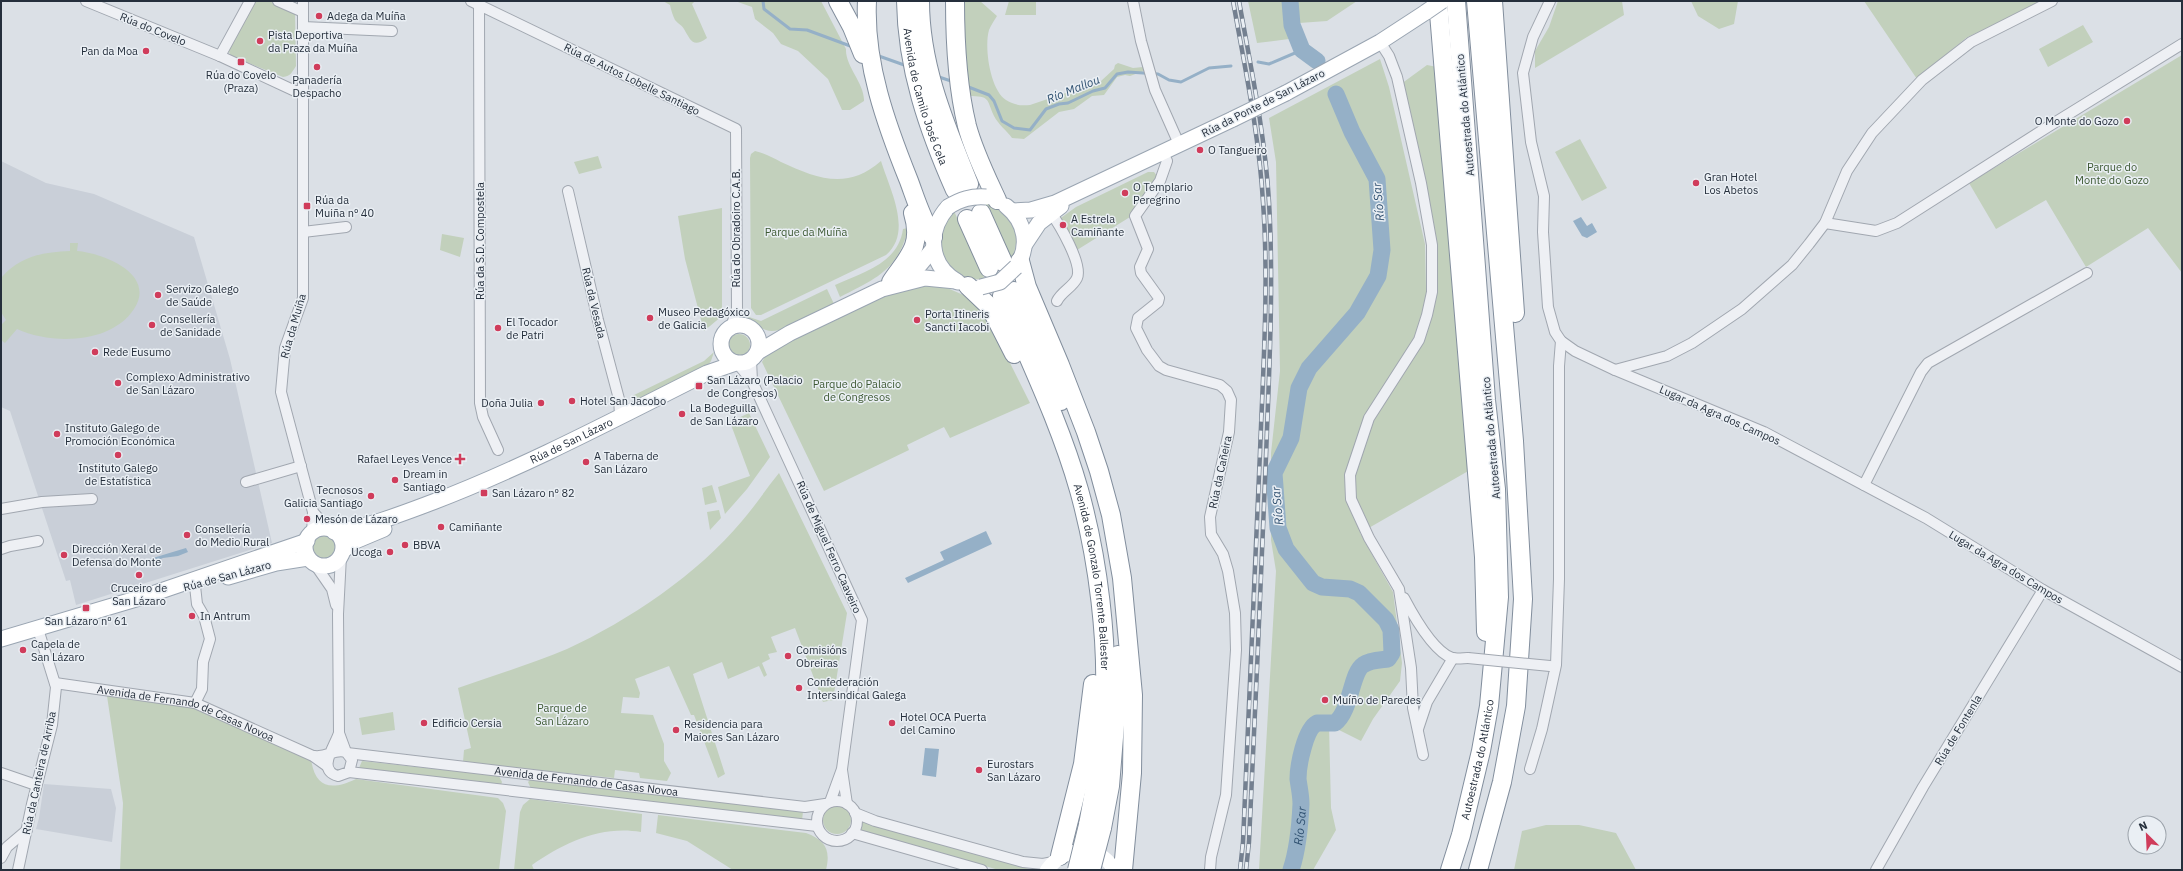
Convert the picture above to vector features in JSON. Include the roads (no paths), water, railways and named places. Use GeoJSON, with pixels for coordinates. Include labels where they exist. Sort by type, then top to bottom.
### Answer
{"type":"FeatureCollection","features":[{"type":"Feature","properties":{"kind":"highway"},"geometry":{"type":"LineString","coordinates":[[838,1],[852,27],[876,87],[900,160],[933,243]]}},
{"type":"Feature","properties":{"kind":"highway"},"geometry":{"type":"LineString","coordinates":[[867,1],[868,38],[876,87]]}},
{"type":"Feature","properties":{"kind":"highway","name":"Avenida de Camilo José Cela"},"geometry":{"type":"LineString","coordinates":[[904,6],[909,46],[919,94],[935,144],[962,187],[927,68],[922,34],[920,1]]}},
{"type":"Feature","properties":{"kind":"highway"},"geometry":{"type":"LineString","coordinates":[[922,34],[929,13],[931,1]]}},
{"type":"Feature","properties":{"kind":"highway"},"geometry":{"type":"LineString","coordinates":[[955,1],[957,64],[968,127],[980,162],[983,207],[1007,265],[1027,288],[1060,365],[1086,432],[1111,515],[1122,578],[1133,695],[1132,773],[1123,870]]}},
{"type":"Feature","properties":{"kind":"highway","name":"Autoestrada do Atlántico"},"geometry":{"type":"LineString","coordinates":[[1450,870],[1470,799],[1489,706],[1500,597],[1497,496],[1486,400],[1456,1]]}},
{"type":"Feature","properties":{"kind":"highway","name":"Autoestrada do Atlántico"},"geometry":{"type":"LineString","coordinates":[[1476,1],[1514,441],[1524,599],[1516,706],[1502,782],[1478,870]]}},
{"type":"Feature","properties":{"kind":"highway"},"geometry":{"type":"LineString","coordinates":[[1493,1],[1508,198],[1521,420],[1514,441]]}},
{"type":"Feature","properties":{"kind":"highway"},"geometry":{"type":"LineString","coordinates":[[1432,7],[1484,557],[1486,651],[1483,689],[1489,706]]}},
{"type":"Feature","properties":{"kind":"highway"},"geometry":{"type":"LineString","coordinates":[[887,286],[911,254],[917,240],[918,228],[907,193],[900,160]]}},
{"type":"Feature","properties":{"kind":"highway"},"geometry":{"type":"LineString","coordinates":[[968,285],[990,307],[1005,334],[1055,446],[1068,486],[1079,490]]}},
{"type":"Feature","properties":{"kind":"highway","name":"Avenida de Gonzalo Torrente Ballester"},"geometry":{"type":"LineString","coordinates":[[1077,870],[1095,826],[1110,786],[1119,676],[1111,578],[1105,542],[1089,477],[1056,388],[1008,294],[1079,490],[1092,548],[1103,647],[1104,714],[1097,775],[1095,826],[1090,870]]}},
{"type":"Feature","properties":{"kind":"highway"},"geometry":{"type":"LineString","coordinates":[[1119,676],[1127,644]]}},
{"type":"Feature","properties":{"kind":"highway"},"geometry":{"type":"LineString","coordinates":[[1053,863],[1083,764],[1091,712],[1095,663],[1103,647]]}},
{"type":"Feature","properties":{"kind":"main road","name":"Rúa da Ponte de San Lázaro"},"geometry":{"type":"LineString","coordinates":[[1012,211],[1041,208],[1078,194],[1233,119],[1286,93],[1380,42],[1442,1]]}},
{"type":"Feature","properties":{"kind":"main road","name":"Rúa da Ponte de San Lázaro"},"geometry":{"type":"LineString","coordinates":[[1025,244],[1038,223],[1078,194]]}},
{"type":"Feature","properties":{"kind":"main road"},"geometry":{"type":"LineString","coordinates":[[974,196],[983,207],[1012,211],[1021,223],[1025,244],[1007,265],[1000,282],[968,285],[943,268],[933,243],[940,216],[948,206],[960,200],[974,196]]}},
{"type":"Feature","properties":{"kind":"main road","name":"Rúa de San Lázaro"},"geometry":{"type":"LineString","coordinates":[[342,554],[353,542],[438,506],[476,485],[708,373],[746,359],[790,333],[887,286],[918,266],[933,243]]}},
{"type":"Feature","properties":{"kind":"main road","name":"Rúa de San Lázaro"},"geometry":{"type":"LineString","coordinates":[[887,286],[925,278],[968,285]]}},
{"type":"Feature","properties":{"kind":"main road"},"geometry":{"type":"LineString","coordinates":[[708,373],[722,350],[723,335],[731,326],[744,325],[756,333],[760,345],[746,359],[729,360],[722,350]]}},
{"type":"Feature","properties":{"kind":"main road","name":"Rúa de San Lázaro"},"geometry":{"type":"LineString","coordinates":[[756,333],[768,336],[790,333]]}},
{"type":"Feature","properties":{"kind":"main road","name":"Rúa de San Lázaro"},"geometry":{"type":"LineString","coordinates":[[331,530],[350,530],[393,516],[476,485]]}},
{"type":"Feature","properties":{"kind":"main road"},"geometry":{"type":"LineString","coordinates":[[319,529],[331,530],[342,541],[342,554],[332,565],[320,566],[311,560],[306,547],[309,537],[319,529]]}},
{"type":"Feature","properties":{"kind":"main road","name":"Rúa de San Lázaro"},"geometry":{"type":"LineString","coordinates":[[1,639],[38,630],[146,596],[309,537]]}},
{"type":"Feature","properties":{"kind":"main road","name":"Rúa de San Lázaro"},"geometry":{"type":"LineString","coordinates":[[146,596],[194,586],[276,563],[311,560]]}},
{"type":"Feature","properties":{"kind":"street","name":"Rúa do Covelo"},"geometry":{"type":"LineString","coordinates":[[86,1],[220,56],[295,91],[302,91]]}},
{"type":"Feature","properties":{"kind":"street"},"geometry":{"type":"LineString","coordinates":[[220,56],[250,1]]}},
{"type":"Feature","properties":{"kind":"street"},"geometry":{"type":"LineString","coordinates":[[278,1],[303,12]]}},
{"type":"Feature","properties":{"kind":"street","name":"Rúa da Muíña"},"geometry":{"type":"LineString","coordinates":[[303,1],[302,91],[304,298],[285,348],[281,392],[300,466],[314,512],[331,530]]}},
{"type":"Feature","properties":{"kind":"street"},"geometry":{"type":"LineString","coordinates":[[1134,1],[1150,75],[1179,144]]}},
{"type":"Feature","properties":{"kind":"street","name":"Lugar da Agra dos Campos"},"geometry":{"type":"LineString","coordinates":[[1550,1],[1533,37],[1523,73],[1531,142],[1544,196],[1543,232],[1548,307],[1555,332],[1562,341],[1575,351],[1615,370],[1764,432],[1926,518],[2043,590],[2182,667]]}},
{"type":"Feature","properties":{"kind":"street"},"geometry":{"type":"LineString","coordinates":[[1615,370],[1667,356],[1692,343],[1728,320],[1792,265],[1825,223],[1848,171],[1872,133],[1922,80],[1971,42],[2052,1]]}},
{"type":"Feature","properties":{"kind":"street"},"geometry":{"type":"LineString","coordinates":[[475,3],[496,14],[480,27]]}},
{"type":"Feature","properties":{"kind":"street","name":"Rúa da S.D. Compostela"},"geometry":{"type":"LineString","coordinates":[[475,3],[480,27],[480,403],[483,416],[498,450]]}},
{"type":"Feature","properties":{"kind":"street","name":"Rúa de Autos Lobelle Santiago"},"geometry":{"type":"LineString","coordinates":[[496,14],[736,129]]}},
{"type":"Feature","properties":{"kind":"street"},"geometry":{"type":"LineString","coordinates":[[303,27],[392,31]]}},
{"type":"Feature","properties":{"kind":"street"},"geometry":{"type":"LineString","coordinates":[[1380,42],[1389,56],[1397,77],[1420,183],[1432,245],[1432,292],[1419,340],[1368,418],[1350,475],[1351,499],[1369,538],[1399,589],[1427,635],[1440,649],[1452,658],[1553,665]]}},
{"type":"Feature","properties":{"kind":"street"},"geometry":{"type":"LineString","coordinates":[[1825,223],[1876,231],[1897,223],[2046,128],[2182,44]]}},
{"type":"Feature","properties":{"kind":"street","name":"Rúa do Obradoiro C.A.B."},"geometry":{"type":"LineString","coordinates":[[731,326],[737,309],[736,129]]}},
{"type":"Feature","properties":{"kind":"street","name":"Rúa da Cañeira"},"geometry":{"type":"LineString","coordinates":[[1163,153],[1167,161],[1160,181],[1135,216],[1148,249],[1140,267],[1141,273],[1159,298],[1158,302],[1138,318],[1136,328],[1159,366],[1166,370],[1220,385],[1227,391],[1231,400],[1229,432],[1210,517],[1211,534],[1223,554],[1228,571],[1235,612],[1236,650],[1226,795],[1211,857],[1210,870]]}},
{"type":"Feature","properties":{"kind":"street","name":"Rúa da Vesada"},"geometry":{"type":"LineString","coordinates":[[568,191],[619,399],[620,416]]}},
{"type":"Feature","properties":{"kind":"street"},"geometry":{"type":"LineString","coordinates":[[1051,213],[1067,241],[1078,272],[1077,279],[1056,301]]}},
{"type":"Feature","properties":{"kind":"street"},"geometry":{"type":"LineString","coordinates":[[304,232],[346,227]]}},
{"type":"Feature","properties":{"kind":"street"},"geometry":{"type":"LineString","coordinates":[[1864,485],[1920,372],[1928,363],[2088,273]]}},
{"type":"Feature","properties":{"kind":"street"},"geometry":{"type":"LineString","coordinates":[[1530,769],[1542,729],[1553,665],[1559,579],[1559,366],[1562,341]]}},
{"type":"Feature","properties":{"kind":"street","name":"Rúa de Miguel Ferro Caaveiro"},"geometry":{"type":"LineString","coordinates":[[746,359],[752,381],[862,620],[842,770],[847,804]]}},
{"type":"Feature","properties":{"kind":"street","name":"Rúa de Miguel Ferro Caaveiro"},"geometry":{"type":"LineString","coordinates":[[746,359],[752,381]]}},
{"type":"Feature","properties":{"kind":"street"},"geometry":{"type":"LineString","coordinates":[[246,482],[300,466]]}},
{"type":"Feature","properties":{"kind":"street"},"geometry":{"type":"LineString","coordinates":[[1,509],[42,502],[92,499]]}},
{"type":"Feature","properties":{"kind":"street","name":"Rúa da Muíña"},"geometry":{"type":"LineString","coordinates":[[309,537],[314,512]]}},
{"type":"Feature","properties":{"kind":"street"},"geometry":{"type":"LineString","coordinates":[[1,549],[38,541]]}},
{"type":"Feature","properties":{"kind":"street"},"geometry":{"type":"LineString","coordinates":[[339,733],[327,766],[331,773],[338,776],[349,772],[352,760],[347,753],[339,733],[338,614],[342,554]]}},
{"type":"Feature","properties":{"kind":"street"},"geometry":{"type":"LineString","coordinates":[[311,560],[332,589],[338,614]]}},
{"type":"Feature","properties":{"kind":"street"},"geometry":{"type":"LineString","coordinates":[[194,586],[197,604],[204,616],[210,639],[203,662],[202,689],[195,703]]}},
{"type":"Feature","properties":{"kind":"street"},"geometry":{"type":"LineString","coordinates":[[1399,589],[1411,668],[1413,708],[1423,755]]}},
{"type":"Feature","properties":{"kind":"street","name":"Rúa de Fontenla"},"geometry":{"type":"LineString","coordinates":[[1876,870],[1923,787],[2043,590]]}},
{"type":"Feature","properties":{"kind":"street","name":"Rúa da Canteira de Arriba"},"geometry":{"type":"LineString","coordinates":[[18,870],[36,785],[52,725],[56,688],[38,630]]}},
{"type":"Feature","properties":{"kind":"street"},"geometry":{"type":"LineString","coordinates":[[1418,731],[1427,702],[1452,658]]}},
{"type":"Feature","properties":{"kind":"street","name":"Avenida de Fernando de Casas Novoa"},"geometry":{"type":"LineString","coordinates":[[55,683],[195,703],[313,756],[327,766]]}},
{"type":"Feature","properties":{"kind":"street"},"geometry":{"type":"LineString","coordinates":[[330,755],[337,751],[347,753]]}},
{"type":"Feature","properties":{"kind":"street","name":"Avenida de Fernando de Casas Novoa"},"geometry":{"type":"LineString","coordinates":[[347,753],[806,807],[827,803]]}},
{"type":"Feature","properties":{"kind":"street","name":"Avenida de Fernando de Casas Novoa"},"geometry":{"type":"LineString","coordinates":[[313,756],[325,757],[330,755]]}},
{"type":"Feature","properties":{"kind":"street","name":"Rúa de Miguel Ferro Caaveiro"},"geometry":{"type":"LineString","coordinates":[[827,803],[842,770]]}},
{"type":"Feature","properties":{"kind":"street","name":"Avenida de Fernando de Casas Novoa"},"geometry":{"type":"LineString","coordinates":[[349,772],[817,826]]}},
{"type":"Feature","properties":{"kind":"street"},"geometry":{"type":"LineString","coordinates":[[1,773],[36,785]]}},
{"type":"Feature","properties":{"kind":"street"},"geometry":{"type":"LineString","coordinates":[[855,813],[856,823],[852,833],[842,840],[832,840],[820,832],[817,826],[818,814],[827,803],[842,801],[855,813],[875,821],[1023,862],[1044,864],[1053,863],[1076,851],[1093,852],[1103,857],[1114,870]]}},
{"type":"Feature","properties":{"kind":"street"},"geometry":{"type":"LineString","coordinates":[[1,858],[7,847],[26,830]]}},
{"type":"Feature","properties":{"kind":"street"},"geometry":{"type":"LineString","coordinates":[[852,833],[982,870]]}},
{"type":"Feature","properties":{"kind":"water"},"geometry":{"type":"Polygon","coordinates":[[[1581,217],[1587,226],[1592,223],[1597,232],[1587,238],[1582,236],[1573,221],[1581,217]]]}},
{"type":"Feature","properties":{"kind":"water"},"geometry":{"type":"Polygon","coordinates":[[[986,531],[992,544],[908,583],[905,578],[944,560],[940,552],[986,531]]]}},
{"type":"Feature","properties":{"kind":"water"},"geometry":{"type":"Polygon","coordinates":[[[186,548],[188,552],[178,556],[163,558],[145,566],[143,563],[143,561],[186,548]]]}},
{"type":"Feature","properties":{"kind":"water"},"geometry":{"type":"Polygon","coordinates":[[[925,748],[939,749],[936,777],[922,775],[925,748]]]}},
{"type":"Feature","properties":{"kind":"waterway","name":"Río Mallou"},"geometry":{"type":"LineString","coordinates":[[763,1],[764,9],[790,29],[807,30],[853,47]]}},
{"type":"Feature","properties":{"kind":"waterway","name":"Río Sar"},"geometry":{"type":"LineString","coordinates":[[1290,1],[1292,25],[1302,50],[1317,61]]}},
{"type":"Feature","properties":{"kind":"waterway","name":"Río Mallou"},"geometry":{"type":"LineString","coordinates":[[1258,62],[1269,64],[1302,50]]}},
{"type":"Feature","properties":{"kind":"waterway","name":"Río Mallou"},"geometry":{"type":"LineString","coordinates":[[876,55],[907,66]]}},
{"type":"Feature","properties":{"kind":"waterway","name":"Río Mallou"},"geometry":{"type":"LineString","coordinates":[[966,86],[989,95],[994,101],[1002,121],[1014,128],[1030,130],[1046,109],[1059,104],[1068,103],[1093,91],[1105,88],[1117,74],[1128,72],[1158,74],[1169,80],[1181,82],[1209,68],[1231,66]]}},
{"type":"Feature","properties":{"kind":"waterway","name":"Río Mallou"},"geometry":{"type":"LineString","coordinates":[[939,77],[954,82]]}},
{"type":"Feature","properties":{"kind":"waterway","name":"Río Sar"},"geometry":{"type":"LineString","coordinates":[[1291,870],[1297,846],[1300,821],[1301,801],[1298,779],[1299,766],[1303,748],[1309,732],[1317,723],[1335,723],[1344,710],[1359,669],[1366,663],[1388,659],[1392,653],[1391,630],[1386,620],[1359,593],[1350,589],[1322,587],[1313,583],[1286,549],[1278,528],[1274,473],[1291,438],[1299,388],[1309,368],[1357,313],[1378,276],[1382,250],[1377,179],[1352,132],[1336,94]]}},
{"type":"Feature","properties":{"kind":"railway"},"geometry":{"type":"LineString","coordinates":[[1233,1],[1251,101],[1258,151],[1265,233],[1264,358],[1243,842],[1240,870]]}},
{"type":"Feature","properties":{"kind":"railway"},"geometry":{"type":"LineString","coordinates":[[1239,1],[1257,101],[1264,151],[1269,202],[1271,266],[1270,361],[1249,842],[1246,870]]}},
{"type":"Feature","properties":{"kind":"place","name":"Adega da Muíña"},"geometry":{"type":"Point","coordinates":[319,16]}},
{"type":"Feature","properties":{"kind":"place","name":"Pista Deportiva da Praza da Muíña"},"geometry":{"type":"Point","coordinates":[260,41]}},
{"type":"Feature","properties":{"kind":"place","name":"Pan da Moa"},"geometry":{"type":"Point","coordinates":[146,51]}},
{"type":"Feature","properties":{"kind":"place","name":"Rúa do Covelo (Praza)"},"geometry":{"type":"Point","coordinates":[241,62]}},
{"type":"Feature","properties":{"kind":"place","name":"Panadería Despacho"},"geometry":{"type":"Point","coordinates":[317,67]}},
{"type":"Feature","properties":{"kind":"place","name":"O Monte do Gozo"},"geometry":{"type":"Point","coordinates":[2127,121]}},
{"type":"Feature","properties":{"kind":"place","name":"O Tangueiro"},"geometry":{"type":"Point","coordinates":[1200,150]}},
{"type":"Feature","properties":{"kind":"place","name":"Gran Hotel Los Abetos"},"geometry":{"type":"Point","coordinates":[1696,183]}},
{"type":"Feature","properties":{"kind":"place","name":"O Templario Peregrino"},"geometry":{"type":"Point","coordinates":[1125,193]}},
{"type":"Feature","properties":{"kind":"place","name":"Rúa da Muiña nº 40"},"geometry":{"type":"Point","coordinates":[307,206]}},
{"type":"Feature","properties":{"kind":"place","name":"A Estrela Camiñante"},"geometry":{"type":"Point","coordinates":[1063,225]}},
{"type":"Feature","properties":{"kind":"place","name":"Servizo Galego de Saúde"},"geometry":{"type":"Point","coordinates":[158,295]}},
{"type":"Feature","properties":{"kind":"place","name":"Museo Pedagóxico de Galicia"},"geometry":{"type":"Point","coordinates":[650,318]}},
{"type":"Feature","properties":{"kind":"place","name":"Porta Itineris Sancti Iacobi"},"geometry":{"type":"Point","coordinates":[917,320]}},
{"type":"Feature","properties":{"kind":"place","name":"Consellería de Sanidade"},"geometry":{"type":"Point","coordinates":[152,325]}},
{"type":"Feature","properties":{"kind":"place","name":"El Tocador de Patri"},"geometry":{"type":"Point","coordinates":[498,328]}},
{"type":"Feature","properties":{"kind":"place","name":"Rede Eusumo"},"geometry":{"type":"Point","coordinates":[95,352]}},
{"type":"Feature","properties":{"kind":"place","name":"Complexo Administrativo de San Lázaro"},"geometry":{"type":"Point","coordinates":[118,383]}},
{"type":"Feature","properties":{"kind":"place","name":"San Lázaro (Palacio de Congresos)"},"geometry":{"type":"Point","coordinates":[699,386]}},
{"type":"Feature","properties":{"kind":"place","name":"Hotel San Jacobo"},"geometry":{"type":"Point","coordinates":[572,401]}},
{"type":"Feature","properties":{"kind":"place","name":"Doña Julia"},"geometry":{"type":"Point","coordinates":[541,403]}},
{"type":"Feature","properties":{"kind":"place","name":"La Bodeguilla de San Lázaro"},"geometry":{"type":"Point","coordinates":[682,414]}},
{"type":"Feature","properties":{"kind":"place","name":"Instituto Galego de Promoción Económica"},"geometry":{"type":"Point","coordinates":[57,434]}},
{"type":"Feature","properties":{"kind":"place","name":"Instituto Galego de Estatística"},"geometry":{"type":"Point","coordinates":[118,455]}},
{"type":"Feature","properties":{"kind":"place","name":"Rafael Leyes Vence"},"geometry":{"type":"Point","coordinates":[460,459]}},
{"type":"Feature","properties":{"kind":"place","name":"A Taberna de San Lázaro"},"geometry":{"type":"Point","coordinates":[586,462]}},
{"type":"Feature","properties":{"kind":"place","name":"Dream in Santiago"},"geometry":{"type":"Point","coordinates":[395,480]}},
{"type":"Feature","properties":{"kind":"place","name":"San Lázaro nº 82"},"geometry":{"type":"Point","coordinates":[484,493]}},
{"type":"Feature","properties":{"kind":"place","name":"Tecnosos Galicia Santiago"},"geometry":{"type":"Point","coordinates":[371,496]}},
{"type":"Feature","properties":{"kind":"place","name":"Mesón de Lázaro"},"geometry":{"type":"Point","coordinates":[307,519]}},
{"type":"Feature","properties":{"kind":"place","name":"Camiñante"},"geometry":{"type":"Point","coordinates":[441,527]}},
{"type":"Feature","properties":{"kind":"place","name":"Consellería do Medio Rural"},"geometry":{"type":"Point","coordinates":[187,535]}},
{"type":"Feature","properties":{"kind":"place","name":"BBVA"},"geometry":{"type":"Point","coordinates":[405,545]}},
{"type":"Feature","properties":{"kind":"place","name":"Ucoga"},"geometry":{"type":"Point","coordinates":[390,552]}},
{"type":"Feature","properties":{"kind":"place","name":"Dirección Xeral de Defensa do Monte"},"geometry":{"type":"Point","coordinates":[64,555]}},
{"type":"Feature","properties":{"kind":"place","name":"Cruceiro de San Lázaro"},"geometry":{"type":"Point","coordinates":[139,575]}},
{"type":"Feature","properties":{"kind":"place","name":"San Lázaro nº 61"},"geometry":{"type":"Point","coordinates":[86,608]}},
{"type":"Feature","properties":{"kind":"place","name":"In Antrum"},"geometry":{"type":"Point","coordinates":[192,616]}},
{"type":"Feature","properties":{"kind":"place","name":"Capela de San Lázaro"},"geometry":{"type":"Point","coordinates":[23,650]}},
{"type":"Feature","properties":{"kind":"place","name":"Comisións Obreiras"},"geometry":{"type":"Point","coordinates":[788,656]}},
{"type":"Feature","properties":{"kind":"place","name":"Confederación Intersindical Galega"},"geometry":{"type":"Point","coordinates":[799,688]}},
{"type":"Feature","properties":{"kind":"place","name":"Muíño de Paredes"},"geometry":{"type":"Point","coordinates":[1325,700]}},
{"type":"Feature","properties":{"kind":"place","name":"Edificio Cersia"},"geometry":{"type":"Point","coordinates":[424,723]}},
{"type":"Feature","properties":{"kind":"place","name":"Hotel OCA Puerta del Camino"},"geometry":{"type":"Point","coordinates":[892,723]}},
{"type":"Feature","properties":{"kind":"place","name":"Residencia para Maiores San Lázaro"},"geometry":{"type":"Point","coordinates":[676,730]}},
{"type":"Feature","properties":{"kind":"place","name":"Eurostars San Lázaro"},"geometry":{"type":"Point","coordinates":[979,770]}},
{"type":"Feature","properties":{"kind":"park label","name":"Parque do Monte do Gozo"},"geometry":{"type":"Point","coordinates":[2112,173]}},
{"type":"Feature","properties":{"kind":"park label","name":"Parque da Muíña"},"geometry":{"type":"Point","coordinates":[806,232]}},
{"type":"Feature","properties":{"kind":"park label","name":"Parque do Palacio de Congresos"},"geometry":{"type":"Point","coordinates":[857,390]}},
{"type":"Feature","properties":{"kind":"park label","name":"Parque de San Lázaro"},"geometry":{"type":"Point","coordinates":[562,714]}}]}
